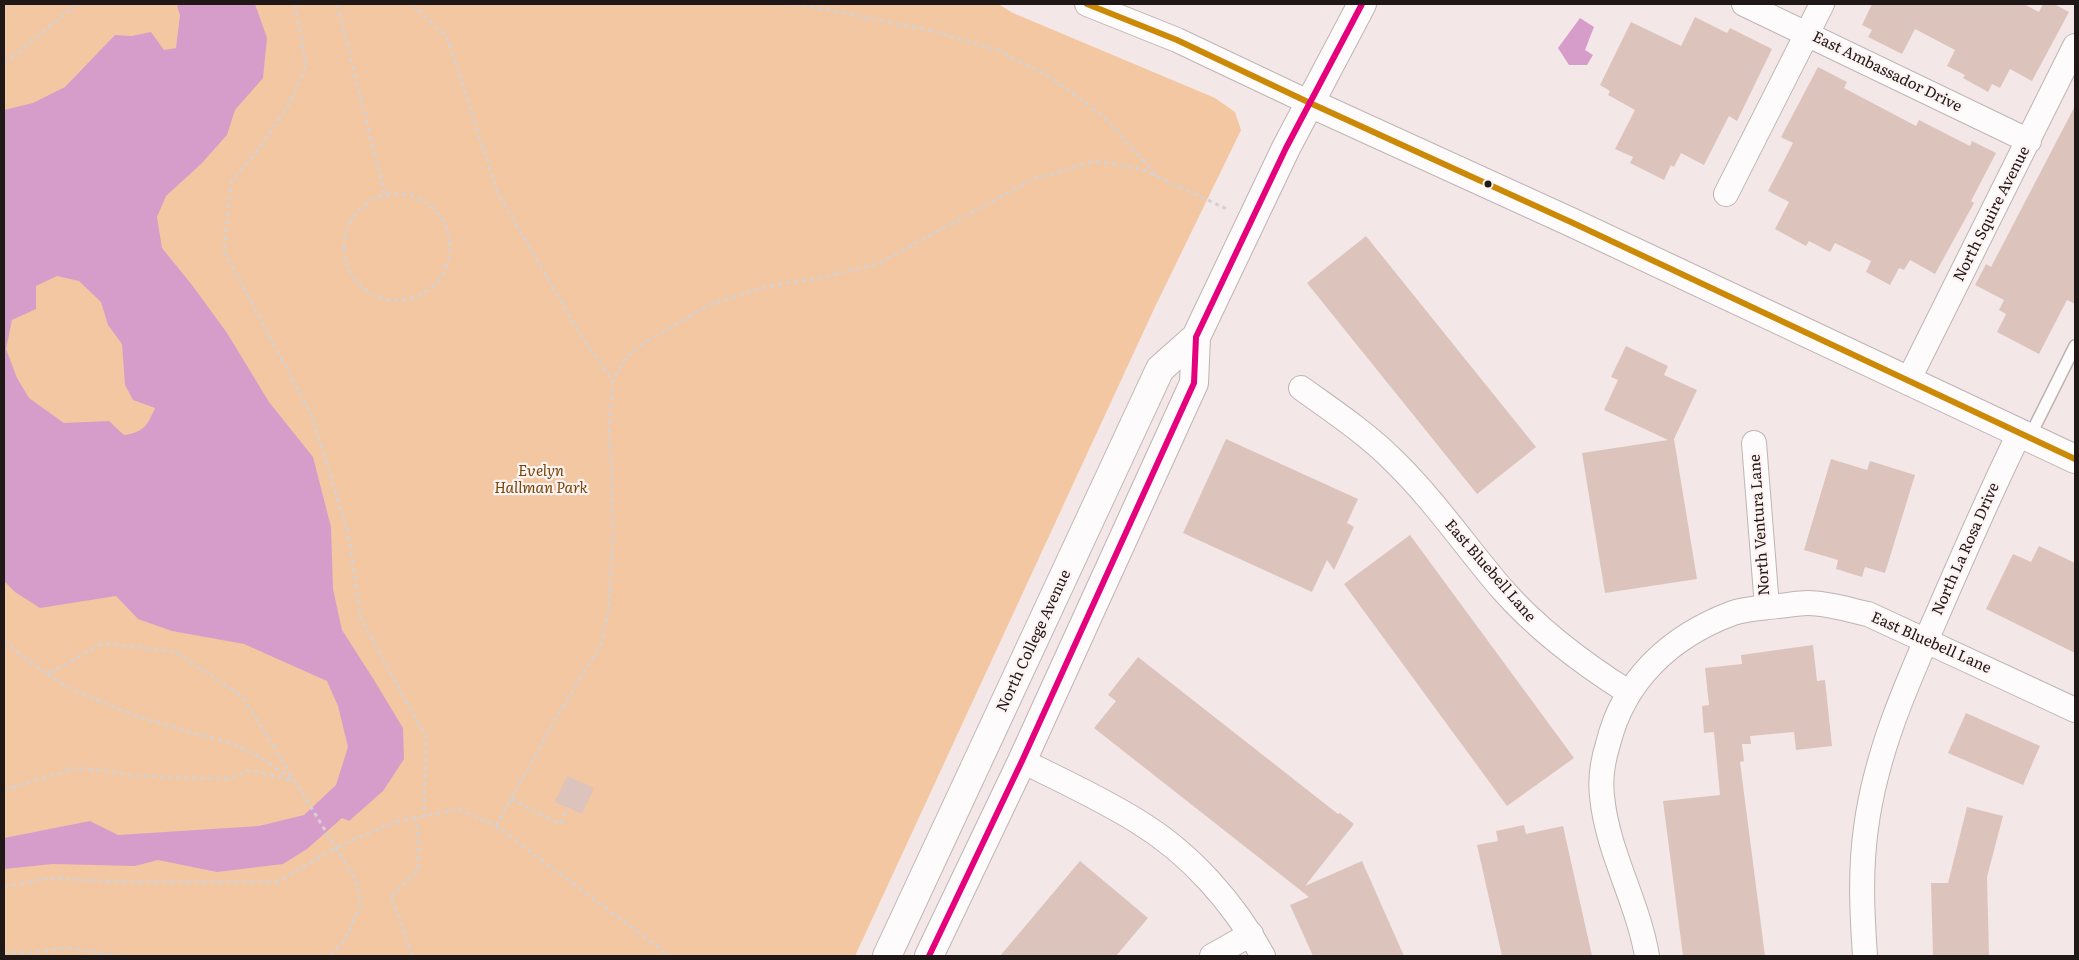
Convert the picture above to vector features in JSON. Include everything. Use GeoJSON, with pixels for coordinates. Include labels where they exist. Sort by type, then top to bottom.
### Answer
{"type":"FeatureCollection","features":[{"type":"Feature","properties":{"kind":"street"},"geometry":{"type":"LineString","coordinates":[[1087,4],[1177,40],[1573,223],[2075,459]]}},
{"type":"Feature","properties":{"kind":"street","name":"North College Avenue"},"geometry":{"type":"LineString","coordinates":[[930,956],[1022,761],[1194,384],[1196,337],[1250,222],[1362,4]]}},
{"type":"Feature","properties":{"kind":"street","name":"East Ambassador Drive"},"geometry":{"type":"LineString","coordinates":[[1744,4],[2029,141]]}},
{"type":"Feature","properties":{"kind":"street"},"geometry":{"type":"LineString","coordinates":[[1726,194],[1822,4]]}},
{"type":"Feature","properties":{"kind":"street","name":"North Squire Avenue"},"geometry":{"type":"LineString","coordinates":[[1908,381],[2075,46]]}},
{"type":"Feature","properties":{"kind":"street","name":"North College Avenue"},"geometry":{"type":"LineString","coordinates":[[887,956],[1160,369],[1196,337]]}},
{"type":"Feature","properties":{"kind":"street","name":"East Bluebell Lane"},"geometry":{"type":"LineString","coordinates":[[1301,388],[1356,428],[1394,460],[1428,498],[1503,590],[1543,630],[1594,670],[1628,692],[1660,655],[1687,635],[1735,612],[1809,603],[1868,614],[2075,710]]}},
{"type":"Feature","properties":{"kind":"street","name":"North La Rosa Drive"},"geometry":{"type":"LineString","coordinates":[[1865,956],[1861,897],[1866,828],[1886,739],[1909,678],[1986,502],[2024,436]]}},
{"type":"Feature","properties":{"kind":"street","name":"North Ventura Lane"},"geometry":{"type":"LineString","coordinates":[[1754,443],[1766,607]]}},
{"type":"Feature","properties":{"kind":"street"},"geometry":{"type":"LineString","coordinates":[[1628,692],[1614,720],[1603,760],[1601,795],[1607,828],[1634,906],[1647,956]]}},
{"type":"Feature","properties":{"kind":"street"},"geometry":{"type":"LineString","coordinates":[[1022,761],[1099,799],[1139,822],[1174,848],[1204,876],[1228,903],[1251,934],[1263,956]]}},
{"type":"Feature","properties":{"kind":"street"},"geometry":{"type":"LineString","coordinates":[[1212,956],[1251,934]]}},
{"type":"Feature","properties":{"kind":"lane"},"geometry":{"type":"LineString","coordinates":[[2024,436],[2075,346]]}},
{"type":"Feature","properties":{"kind":"path"},"geometry":{"type":"LineString","coordinates":[[4,62],[18,53],[76,4]]}},
{"type":"Feature","properties":{"kind":"path"},"geometry":{"type":"LineString","coordinates":[[295,4],[306,66],[289,104],[258,150],[231,182],[224,251],[312,414],[348,532],[360,619],[426,736],[424,816]]}},
{"type":"Feature","properties":{"kind":"path"},"geometry":{"type":"LineString","coordinates":[[337,4],[385,195]]}},
{"type":"Feature","properties":{"kind":"path"},"geometry":{"type":"LineString","coordinates":[[412,4],[447,37],[497,191],[580,334],[613,381]]}},
{"type":"Feature","properties":{"kind":"path"},"geometry":{"type":"LineString","coordinates":[[778,4],[803,5],[933,31],[997,50],[1052,78],[1104,118],[1159,178]]}},
{"type":"Feature","properties":{"kind":"path"},"geometry":{"type":"LineString","coordinates":[[496,826],[601,644],[609,608],[613,532],[609,430],[613,381],[623,360],[639,346],[711,304],[769,286],[825,277],[878,264],[1033,179],[1096,161],[1141,169],[1215,203],[1250,222]]}},
{"type":"Feature","properties":{"kind":"path"},"geometry":{"type":"LineString","coordinates":[[403,194],[421,199],[435,210],[446,225],[450,242],[449,260],[442,276],[430,290],[414,298],[396,300],[380,297],[364,289],[353,276],[346,261],[344,244],[347,227],[356,213],[369,201],[385,195],[403,194]]}},
{"type":"Feature","properties":{"kind":"path"},"geometry":{"type":"LineString","coordinates":[[4,642],[47,674],[75,691],[139,717],[233,744],[260,757],[294,781]]}},
{"type":"Feature","properties":{"kind":"path"},"geometry":{"type":"LineString","coordinates":[[47,674],[104,643],[176,652],[243,697],[357,882],[360,907],[342,945],[328,956]]}},
{"type":"Feature","properties":{"kind":"path"},"geometry":{"type":"LineString","coordinates":[[4,790],[77,768],[139,776],[227,779],[251,770],[294,781]]}},
{"type":"Feature","properties":{"kind":"path"},"geometry":{"type":"LineString","coordinates":[[511,799],[560,824],[568,808]]}},
{"type":"Feature","properties":{"kind":"path"},"geometry":{"type":"LineString","coordinates":[[4,887],[48,878],[121,882],[277,882],[337,848],[395,822],[459,809],[496,826],[670,956]]}},
{"type":"Feature","properties":{"kind":"path"},"geometry":{"type":"LineString","coordinates":[[412,956],[400,919],[390,897],[418,871],[419,844],[416,818]]}},
{"type":"Feature","properties":{"kind":"path"},"geometry":{"type":"LineString","coordinates":[[4,952],[68,948],[118,956]]}},
{"type":"Feature","properties":{"kind":"green space","name":"Evelyn Hallman Park"},"geometry":{"type":"Polygon","coordinates":[[[4,4],[998,4],[1013,13],[1215,98],[1235,112],[1241,130],[1154,309],[855,956],[4,956],[4,4]]]}},
{"type":"Feature","properties":{"kind":"shaded area"},"geometry":{"type":"Polygon","coordinates":[[[181,4],[255,4],[267,38],[263,78],[235,110],[227,135],[201,164],[166,196],[157,217],[162,248],[227,333],[269,402],[313,457],[331,527],[333,589],[342,630],[403,728],[404,759],[383,791],[349,821],[342,818],[307,849],[283,864],[217,872],[158,860],[135,866],[53,864],[4,869],[4,838],[90,821],[118,835],[259,826],[304,815],[336,785],[348,747],[338,706],[327,681],[244,644],[172,631],[138,619],[116,596],[40,608],[15,592],[4,581],[4,110],[33,103],[65,87],[115,35],[132,36],[151,32],[164,50],[176,48],[180,15],[177,6],[181,4]],[[57,276],[36,286],[36,309],[12,320],[6,349],[17,378],[29,398],[64,423],[109,421],[124,435],[136,432],[147,424],[155,408],[133,400],[125,385],[122,344],[108,325],[101,302],[79,281],[57,276]]]}},
{"type":"Feature","properties":{"kind":"shaded area"},"geometry":{"type":"Polygon","coordinates":[[[1580,18],[1594,27],[1585,50],[1593,55],[1587,65],[1569,65],[1558,48],[1580,18]]]}},
{"type":"Feature","properties":{"kind":"building"},"geometry":{"type":"Polygon","coordinates":[[[1872,4],[2024,4],[2039,12],[2043,4],[2054,4],[2069,12],[2032,81],[2010,69],[2000,88],[1992,84],[1988,92],[1963,78],[1965,75],[1947,66],[1955,50],[1915,29],[1902,54],[1868,37],[1872,30],[1862,25],[1872,4]]]}},
{"type":"Feature","properties":{"kind":"building"},"geometry":{"type":"Polygon","coordinates":[[[1695,17],[1727,33],[1730,28],[1772,49],[1737,121],[1729,116],[1704,165],[1681,153],[1674,167],[1671,165],[1664,180],[1630,163],[1633,157],[1615,149],[1635,110],[1608,95],[1610,91],[1600,85],[1631,22],[1681,46],[1695,17]]]}},
{"type":"Feature","properties":{"kind":"building"},"geometry":{"type":"Polygon","coordinates":[[[1818,67],[1847,82],[1844,88],[1916,126],[1919,120],[1970,146],[1972,141],[1996,153],[1971,201],[1974,203],[1935,274],[1910,260],[1904,270],[1899,268],[1890,285],[1866,272],[1871,261],[1835,243],[1830,252],[1809,241],[1806,246],[1775,229],[1789,202],[1768,191],[1793,143],[1781,137],[1818,67]]]}},
{"type":"Feature","properties":{"kind":"building"},"geometry":{"type":"Polygon","coordinates":[[[2075,106],[2075,304],[2067,300],[2039,354],[1997,332],[2006,314],[1999,310],[2004,300],[1975,285],[1986,264],[1991,267],[2075,106]]]}},
{"type":"Feature","properties":{"kind":"building"},"geometry":{"type":"Polygon","coordinates":[[[1366,236],[1536,447],[1477,494],[1307,283],[1366,236]]]}},
{"type":"Feature","properties":{"kind":"building"},"geometry":{"type":"Polygon","coordinates":[[[1626,346],[1668,366],[1664,375],[1697,390],[1674,439],[1697,579],[1605,593],[1582,453],[1668,440],[1604,410],[1618,380],[1611,377],[1626,346]]]}},
{"type":"Feature","properties":{"kind":"building"},"geometry":{"type":"Polygon","coordinates":[[[1226,439],[1358,499],[1347,523],[1354,527],[1334,570],[1327,560],[1312,592],[1183,533],[1226,439]]]}},
{"type":"Feature","properties":{"kind":"building"},"geometry":{"type":"Polygon","coordinates":[[[1831,459],[1867,470],[1870,461],[1915,475],[1885,573],[1865,567],[1862,577],[1836,569],[1838,560],[1804,550],[1831,459]]]}},
{"type":"Feature","properties":{"kind":"building"},"geometry":{"type":"Polygon","coordinates":[[[1410,535],[1574,758],[1507,806],[1344,584],[1410,535]]]}},
{"type":"Feature","properties":{"kind":"building"},"geometry":{"type":"Polygon","coordinates":[[[2039,546],[2075,563],[2075,653],[1986,609],[2013,554],[2031,562],[2039,546]]]}},
{"type":"Feature","properties":{"kind":"building"},"geometry":{"type":"Polygon","coordinates":[[[1813,645],[1817,681],[1825,680],[1832,746],[1796,750],[1794,732],[1750,736],[1751,744],[1742,744],[1744,761],[1740,762],[1765,956],[1683,956],[1663,801],[1720,795],[1714,732],[1704,733],[1702,706],[1709,705],[1705,668],[1742,664],[1741,655],[1813,645]]]}},
{"type":"Feature","properties":{"kind":"building"},"geometry":{"type":"Polygon","coordinates":[[[1138,657],[1338,814],[1340,813],[1354,824],[1305,886],[1362,861],[1404,956],[1313,956],[1290,905],[1309,897],[1094,728],[1116,701],[1108,695],[1138,657]]]}},
{"type":"Feature","properties":{"kind":"building"},"geometry":{"type":"Polygon","coordinates":[[[1966,713],[2040,746],[2023,785],[1948,753],[1966,713]]]}},
{"type":"Feature","properties":{"kind":"building"},"geometry":{"type":"Polygon","coordinates":[[[567,776],[594,788],[582,814],[555,802],[567,776]]]}},
{"type":"Feature","properties":{"kind":"building"},"geometry":{"type":"Polygon","coordinates":[[[1967,807],[2003,816],[1987,877],[1989,956],[1933,956],[1931,883],[1948,883],[1967,807]]]}},
{"type":"Feature","properties":{"kind":"building"},"geometry":{"type":"Polygon","coordinates":[[[1524,825],[1526,834],[1563,826],[1592,956],[1502,956],[1477,845],[1498,841],[1496,831],[1524,825]]]}},
{"type":"Feature","properties":{"kind":"building"},"geometry":{"type":"Polygon","coordinates":[[[1080,861],[1148,918],[1116,956],[1000,956],[1080,861]]]}},
{"type":"Feature","properties":{"kind":"transit line"},"geometry":{"type":"LineString","coordinates":[[1087,4],[1177,40],[1573,223],[2075,459]]}},
{"type":"Feature","properties":{"kind":"transit line"},"geometry":{"type":"LineString","coordinates":[[929,956],[1022,761],[1194,383],[1196,337],[1286,148],[1362,4]]}}]}
